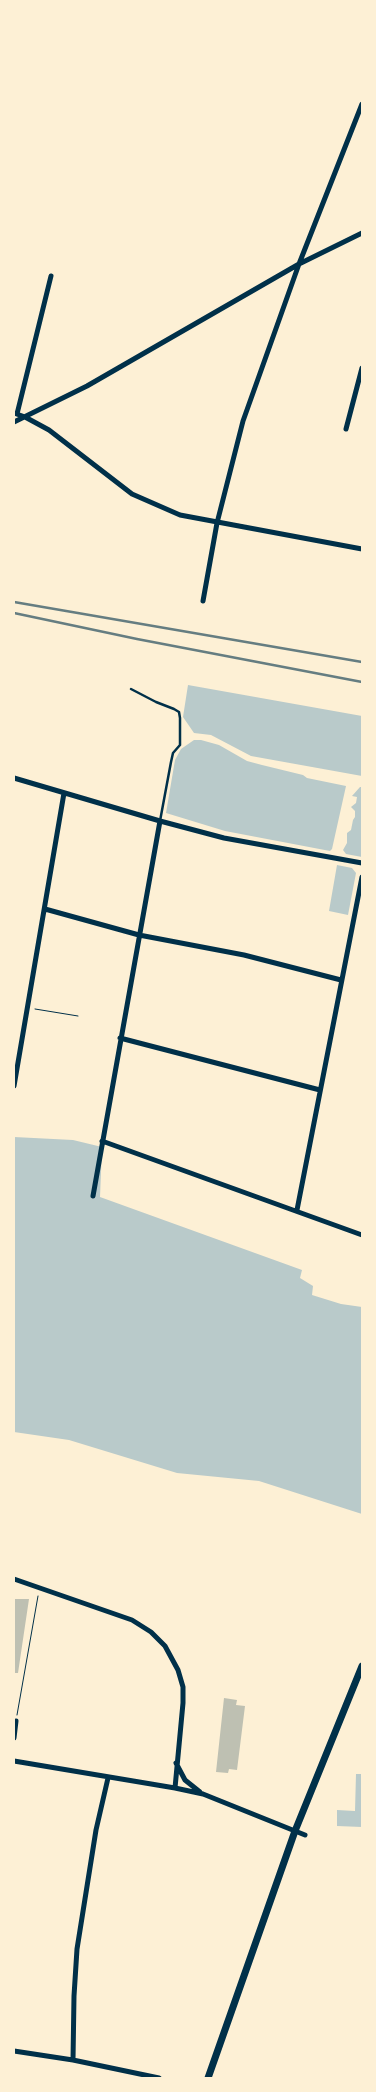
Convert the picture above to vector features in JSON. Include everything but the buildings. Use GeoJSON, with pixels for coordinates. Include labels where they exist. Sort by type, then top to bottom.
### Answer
{"type":"FeatureCollection","features":[{"type":"Feature","properties":{"kind":"main road"},"geometry":{"type":"LineString","coordinates":[[208,2078],[295,1831],[362,1666]]}},
{"type":"Feature","properties":{"kind":"street"},"geometry":{"type":"LineString","coordinates":[[203,601],[217,523],[243,420],[299,264],[362,104]]}},
{"type":"Feature","properties":{"kind":"street"},"geometry":{"type":"LineString","coordinates":[[14,422],[87,386],[299,264],[362,233]]}},
{"type":"Feature","properties":{"kind":"street"},"geometry":{"type":"LineString","coordinates":[[51,276],[15,414],[50,430],[132,494],[180,515],[362,549]]}},
{"type":"Feature","properties":{"kind":"street"},"geometry":{"type":"LineString","coordinates":[[346,428],[362,368]]}},
{"type":"Feature","properties":{"kind":"street"},"geometry":{"type":"LineString","coordinates":[[14,778],[224,838],[362,863]]}},
{"type":"Feature","properties":{"kind":"street"},"geometry":{"type":"LineString","coordinates":[[14,1086],[64,793]]}},
{"type":"Feature","properties":{"kind":"street"},"geometry":{"type":"LineString","coordinates":[[93,1196],[160,821]]}},
{"type":"Feature","properties":{"kind":"street"},"geometry":{"type":"LineString","coordinates":[[297,1210],[362,877]]}},
{"type":"Feature","properties":{"kind":"street"},"geometry":{"type":"LineString","coordinates":[[44,909],[139,935],[244,956],[341,980]]}},
{"type":"Feature","properties":{"kind":"street"},"geometry":{"type":"LineString","coordinates":[[120,1038],[320,1090]]}},
{"type":"Feature","properties":{"kind":"street"},"geometry":{"type":"LineString","coordinates":[[102,1141],[362,1235]]}},
{"type":"Feature","properties":{"kind":"street"},"geometry":{"type":"LineString","coordinates":[[14,1579],[132,1620],[151,1632],[165,1646],[173,1660],[183,1687],[175,1788]]}},
{"type":"Feature","properties":{"kind":"street"},"geometry":{"type":"LineString","coordinates":[[14,1738],[16,1721]]}},
{"type":"Feature","properties":{"kind":"street"},"geometry":{"type":"LineString","coordinates":[[14,1761],[203,1794],[305,1836]]}},
{"type":"Feature","properties":{"kind":"street"},"geometry":{"type":"LineString","coordinates":[[176,1761],[185,1780],[203,1794]]}},
{"type":"Feature","properties":{"kind":"street"},"geometry":{"type":"LineString","coordinates":[[73,2060],[77,1949],[96,1830],[108,1778]]}},
{"type":"Feature","properties":{"kind":"street"},"geometry":{"type":"LineString","coordinates":[[14,2051],[73,2060],[159,2078]]}},
{"type":"Feature","properties":{"kind":"lane"},"geometry":{"type":"LineString","coordinates":[[356,120],[362,121]]}},
{"type":"Feature","properties":{"kind":"lane"},"geometry":{"type":"LineString","coordinates":[[131,689],[179,712],[180,745],[173,753],[160,821]]}},
{"type":"Feature","properties":{"kind":"path"},"geometry":{"type":"LineString","coordinates":[[27,1008],[78,1016]]}},
{"type":"Feature","properties":{"kind":"path"},"geometry":{"type":"LineString","coordinates":[[16,1721],[39,1587]]}},
{"type":"Feature","properties":{"kind":"shaded area"},"geometry":{"type":"Polygon","coordinates":[[[188,685],[362,716],[362,776],[251,756],[211,735],[194,733],[183,717],[188,685]]]}},
{"type":"Feature","properties":{"kind":"shaded area"},"geometry":{"type":"Polygon","coordinates":[[[194,740],[219,745],[247,761],[303,775],[307,778],[346,786],[332,849],[330,851],[225,831],[166,813],[175,760],[181,749],[194,740]]]}},
{"type":"Feature","properties":{"kind":"shaded area"},"geometry":{"type":"Polygon","coordinates":[[[362,787],[362,857],[346,854],[343,850],[347,843],[347,833],[351,830],[355,817],[355,811],[351,807],[356,803],[357,797],[352,796],[362,787]]]}},
{"type":"Feature","properties":{"kind":"shaded area"},"geometry":{"type":"Polygon","coordinates":[[[337,865],[352,868],[356,873],[348,915],[329,911],[337,865]]]}},
{"type":"Feature","properties":{"kind":"shaded area"},"geometry":{"type":"Polygon","coordinates":[[[14,1137],[73,1140],[102,1147],[100,1197],[302,1270],[300,1278],[313,1286],[312,1295],[341,1304],[362,1307],[362,1514],[259,1481],[177,1473],[69,1440],[14,1432],[14,1137]]]}},
{"type":"Feature","properties":{"kind":"shaded area"},"geometry":{"type":"Polygon","coordinates":[[[356,1774],[362,1774],[362,1827],[337,1826],[337,1810],[355,1811],[356,1774]]]}},
{"type":"Feature","properties":{"kind":"railway"},"geometry":{"type":"LineString","coordinates":[[14,602],[362,662]]}},
{"type":"Feature","properties":{"kind":"railway"},"geometry":{"type":"LineString","coordinates":[[14,613],[137,639],[362,682]]}}]}
